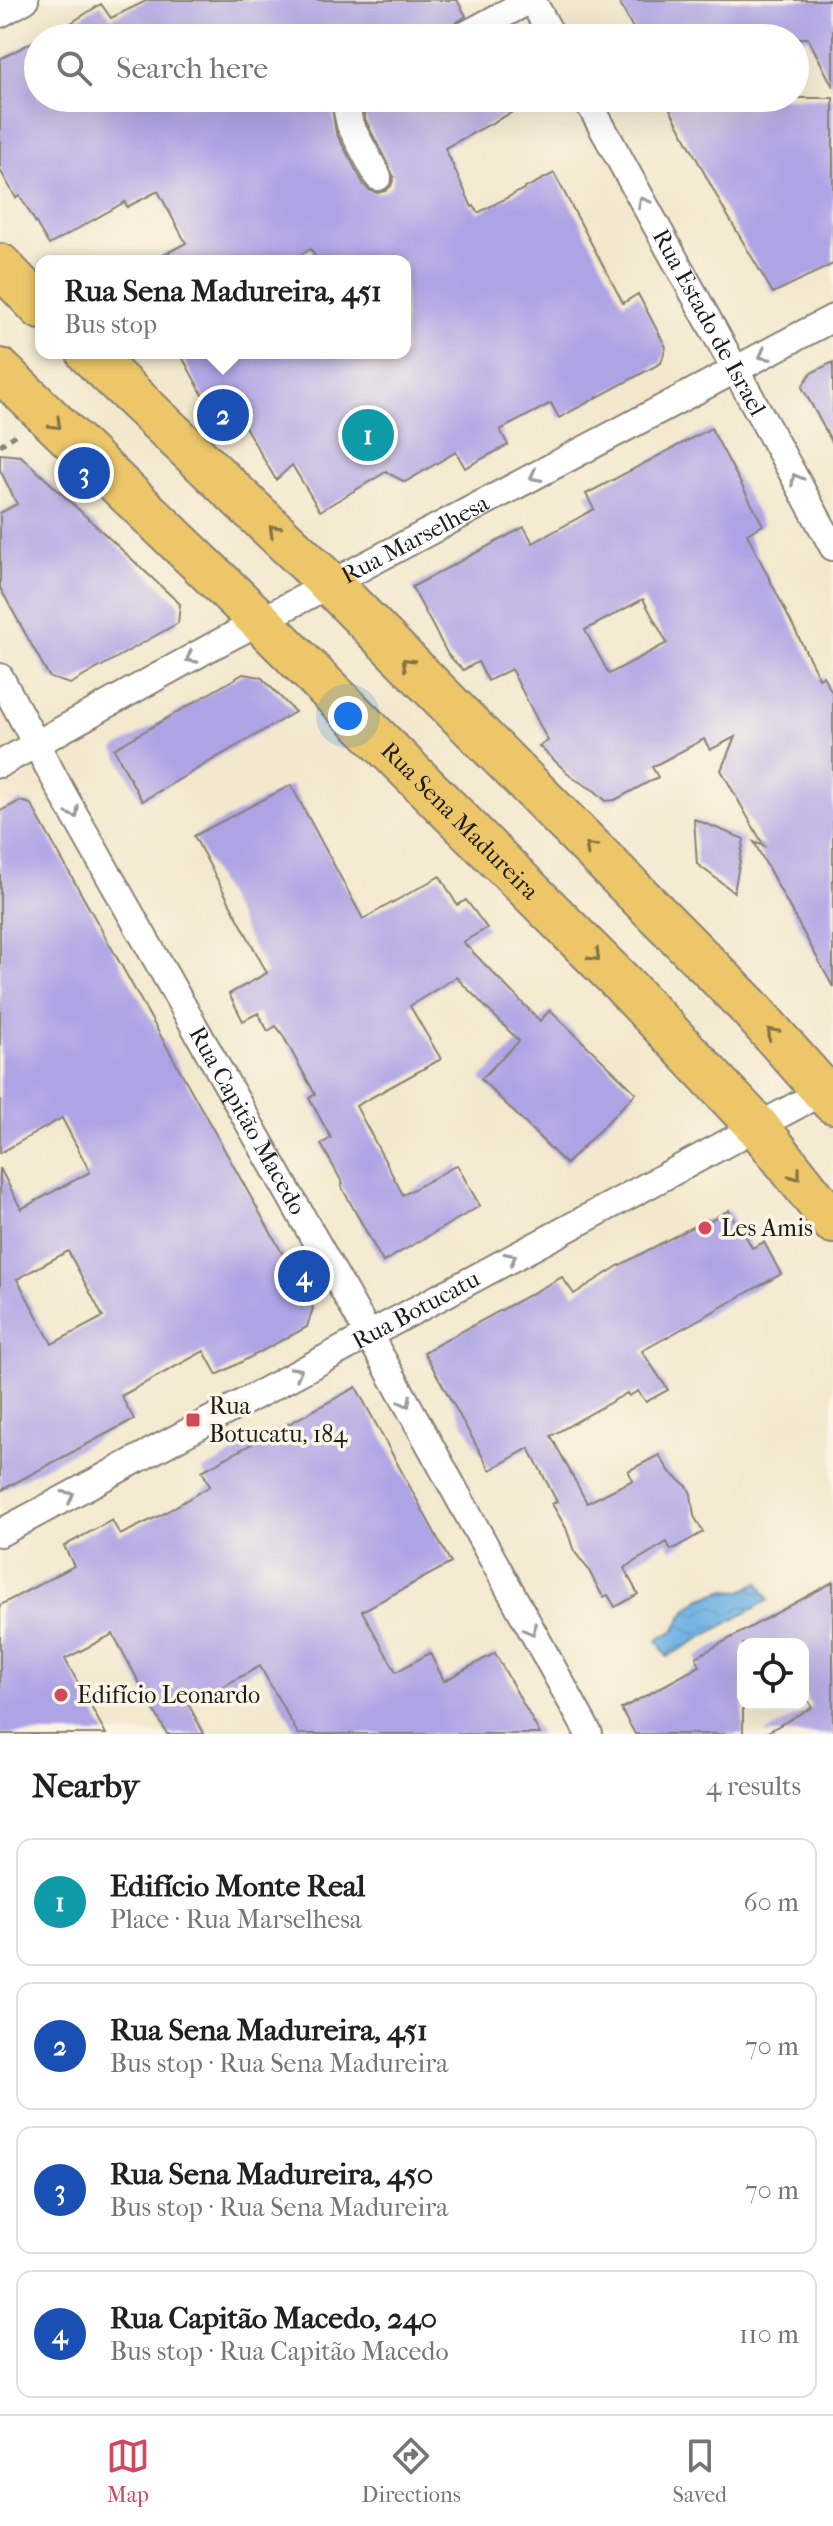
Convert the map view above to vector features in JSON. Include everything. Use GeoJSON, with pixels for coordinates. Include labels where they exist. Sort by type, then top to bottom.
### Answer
{"type":"FeatureCollection","features":[{"type":"Feature","properties":{"kind":"main road"},"geometry":{"type":"LineString","coordinates":[[0,265],[35,302]]}},
{"type":"Feature","properties":{"kind":"main road"},"geometry":{"type":"LineString","coordinates":[[94,359],[330,584],[748,1006],[830,1093]]}},
{"type":"Feature","properties":{"kind":"main road","name":"Rua Sena Madureira"},"geometry":{"type":"LineString","coordinates":[[0,370],[260,621],[624,985],[758,1127],[833,1222]]}},
{"type":"Feature","properties":{"kind":"street"},"geometry":{"type":"LineString","coordinates":[[0,14],[25,0]]}},
{"type":"Feature","properties":{"kind":"street"},"geometry":{"type":"LineString","coordinates":[[486,24],[531,0],[545,24]]}},
{"type":"Feature","properties":{"kind":"street"},"geometry":{"type":"LineString","coordinates":[[347,112],[350,125],[378,177]]}},
{"type":"Feature","properties":{"kind":"street","name":"Rua Estado de Israel"},"geometry":{"type":"LineString","coordinates":[[594,112],[833,547]]}},
{"type":"Feature","properties":{"kind":"street","name":"Rua Marselhesa"},"geometry":{"type":"LineString","coordinates":[[0,764],[260,621],[833,318]]}},
{"type":"Feature","properties":{"kind":"street","name":"Rua Capitão Macedo"},"geometry":{"type":"LineString","coordinates":[[0,677],[589,1734]]}},
{"type":"Feature","properties":{"kind":"street","name":"Rua Botucatu"},"geometry":{"type":"LineString","coordinates":[[0,1533],[758,1127],[830,1093]]}},
{"type":"Feature","properties":{"kind":"path"},"geometry":{"type":"LineString","coordinates":[[0,445],[19,433]]}},
{"type":"Feature","properties":{"kind":"water"},"geometry":{"type":"Polygon","coordinates":[[[758,1582],[769,1600],[667,1657],[657,1640],[674,1630],[688,1608],[702,1598],[726,1590],[742,1591],[758,1582]]]}},
{"type":"Feature","properties":{"kind":"building"},"geometry":{"type":"Polygon","coordinates":[[[148,0],[457,0],[466,16],[454,24],[69,24],[101,4],[111,18],[148,0]]]}},
{"type":"Feature","properties":{"kind":"building"},"geometry":{"type":"Polygon","coordinates":[[[618,0],[833,0],[833,87],[809,40],[809,24],[631,24],[618,0]]]}},
{"type":"Feature","properties":{"kind":"building"},"geometry":{"type":"Polygon","coordinates":[[[24,46],[24,112],[333,112],[336,133],[364,185],[377,193],[391,186],[394,177],[364,112],[513,112],[445,148],[472,207],[478,213],[554,173],[623,303],[638,294],[666,347],[661,363],[559,418],[551,403],[500,430],[508,445],[465,468],[456,452],[405,482],[386,472],[320,511],[292,465],[276,480],[244,425],[225,436],[206,418],[213,414],[183,359],[411,359],[411,255],[314,255],[311,249],[300,255],[163,255],[186,243],[158,191],[127,207],[125,202],[49,245],[20,196],[16,198],[0,170],[0,59],[24,46]]]}},
{"type":"Feature","properties":{"kind":"building"},"geometry":{"type":"Polygon","coordinates":[[[809,98],[833,98],[833,264],[773,293],[672,112],[809,112],[809,98]]]}},
{"type":"Feature","properties":{"kind":"building"},"geometry":{"type":"Polygon","coordinates":[[[833,362],[833,444],[802,387],[811,373],[833,362]]]}},
{"type":"Feature","properties":{"kind":"building"},"geometry":{"type":"Polygon","coordinates":[[[711,428],[763,525],[747,534],[819,678],[823,676],[833,694],[833,987],[754,842],[764,846],[721,770],[735,737],[710,750],[704,739],[652,767],[658,777],[615,800],[606,801],[573,778],[539,746],[548,741],[511,669],[488,681],[478,662],[463,670],[448,655],[412,587],[524,527],[533,543],[594,509],[586,494],[711,428]],[[643,599],[585,630],[609,674],[667,643],[643,599]]]}},
{"type":"Feature","properties":{"kind":"building"},"geometry":{"type":"Polygon","coordinates":[[[0,454],[21,456],[180,604],[178,623],[70,684],[50,678],[0,588],[0,513],[17,504],[0,470],[0,454]]]}},
{"type":"Feature","properties":{"kind":"building"},"geometry":{"type":"Polygon","coordinates":[[[243,674],[261,677],[295,712],[142,801],[114,749],[243,674]]]}},
{"type":"Feature","properties":{"kind":"building"},"geometry":{"type":"Polygon","coordinates":[[[291,785],[363,919],[440,876],[457,905],[466,900],[487,928],[463,942],[540,1021],[550,1010],[636,1093],[566,1164],[481,1079],[519,1041],[456,977],[410,1006],[441,1059],[356,1106],[403,1195],[457,1165],[480,1206],[383,1262],[321,1144],[331,1138],[309,1098],[315,1094],[282,1034],[276,1026],[268,1031],[258,1013],[243,1021],[229,994],[267,973],[194,836],[291,785]]]}},
{"type":"Feature","properties":{"kind":"building"},"geometry":{"type":"Polygon","coordinates":[[[20,801],[31,804],[313,1308],[307,1327],[217,1375],[204,1351],[121,1396],[134,1419],[0,1491],[0,1168],[21,1209],[90,1172],[62,1118],[0,1153],[0,811],[20,801]],[[68,1251],[17,1279],[52,1344],[103,1317],[68,1251]]]}},
{"type":"Feature","properties":{"kind":"building"},"geometry":{"type":"Polygon","coordinates":[[[694,819],[744,839],[734,892],[697,864],[694,819]]]}},
{"type":"Feature","properties":{"kind":"building"},"geometry":{"type":"Polygon","coordinates":[[[729,1210],[752,1248],[764,1242],[781,1274],[642,1351],[668,1390],[646,1402],[638,1391],[629,1396],[627,1393],[551,1436],[587,1503],[633,1480],[628,1471],[659,1455],[691,1494],[694,1516],[703,1532],[671,1550],[667,1542],[624,1568],[638,1594],[615,1607],[608,1595],[603,1597],[574,1551],[566,1528],[552,1504],[557,1502],[529,1448],[490,1470],[424,1352],[562,1277],[574,1294],[618,1266],[729,1210]]]}},
{"type":"Feature","properties":{"kind":"building"},"geometry":{"type":"Polygon","coordinates":[[[356,1387],[451,1563],[362,1611],[396,1672],[430,1653],[444,1681],[495,1653],[540,1734],[298,1734],[260,1666],[189,1705],[204,1734],[167,1734],[113,1634],[65,1659],[106,1734],[0,1734],[0,1605],[74,1566],[64,1546],[112,1520],[120,1535],[161,1515],[210,1486],[202,1471],[356,1387]]]}},
{"type":"Feature","properties":{"kind":"building"},"geometry":{"type":"Polygon","coordinates":[[[833,1582],[833,1734],[764,1734],[812,1707],[809,1702],[809,1638],[737,1638],[737,1710],[743,1710],[743,1734],[635,1734],[621,1709],[700,1666],[696,1657],[833,1582]]]}},
{"type":"Feature","properties":{"kind":"place","name":"Rua Sena Madureira, 451"},"geometry":{"type":"Point","coordinates":[223,415]}},
{"type":"Feature","properties":{"kind":"place","name":"Edifício Monte Real"},"geometry":{"type":"Point","coordinates":[368,435]}},
{"type":"Feature","properties":{"kind":"place","name":"Rua Sena Madureira, 450"},"geometry":{"type":"Point","coordinates":[84,473]}},
{"type":"Feature","properties":{"kind":"place","name":"Les Amis"},"geometry":{"type":"Point","coordinates":[705,1228]}},
{"type":"Feature","properties":{"kind":"place","name":"Rua Capitão Macedo, 240"},"geometry":{"type":"Point","coordinates":[304,1276]}},
{"type":"Feature","properties":{"kind":"place","name":"Rua Botucatu, 184"},"geometry":{"type":"Point","coordinates":[193,1420]}},
{"type":"Feature","properties":{"kind":"place","name":"Edifício Leonardo"},"geometry":{"type":"Point","coordinates":[61,1695]}}]}
